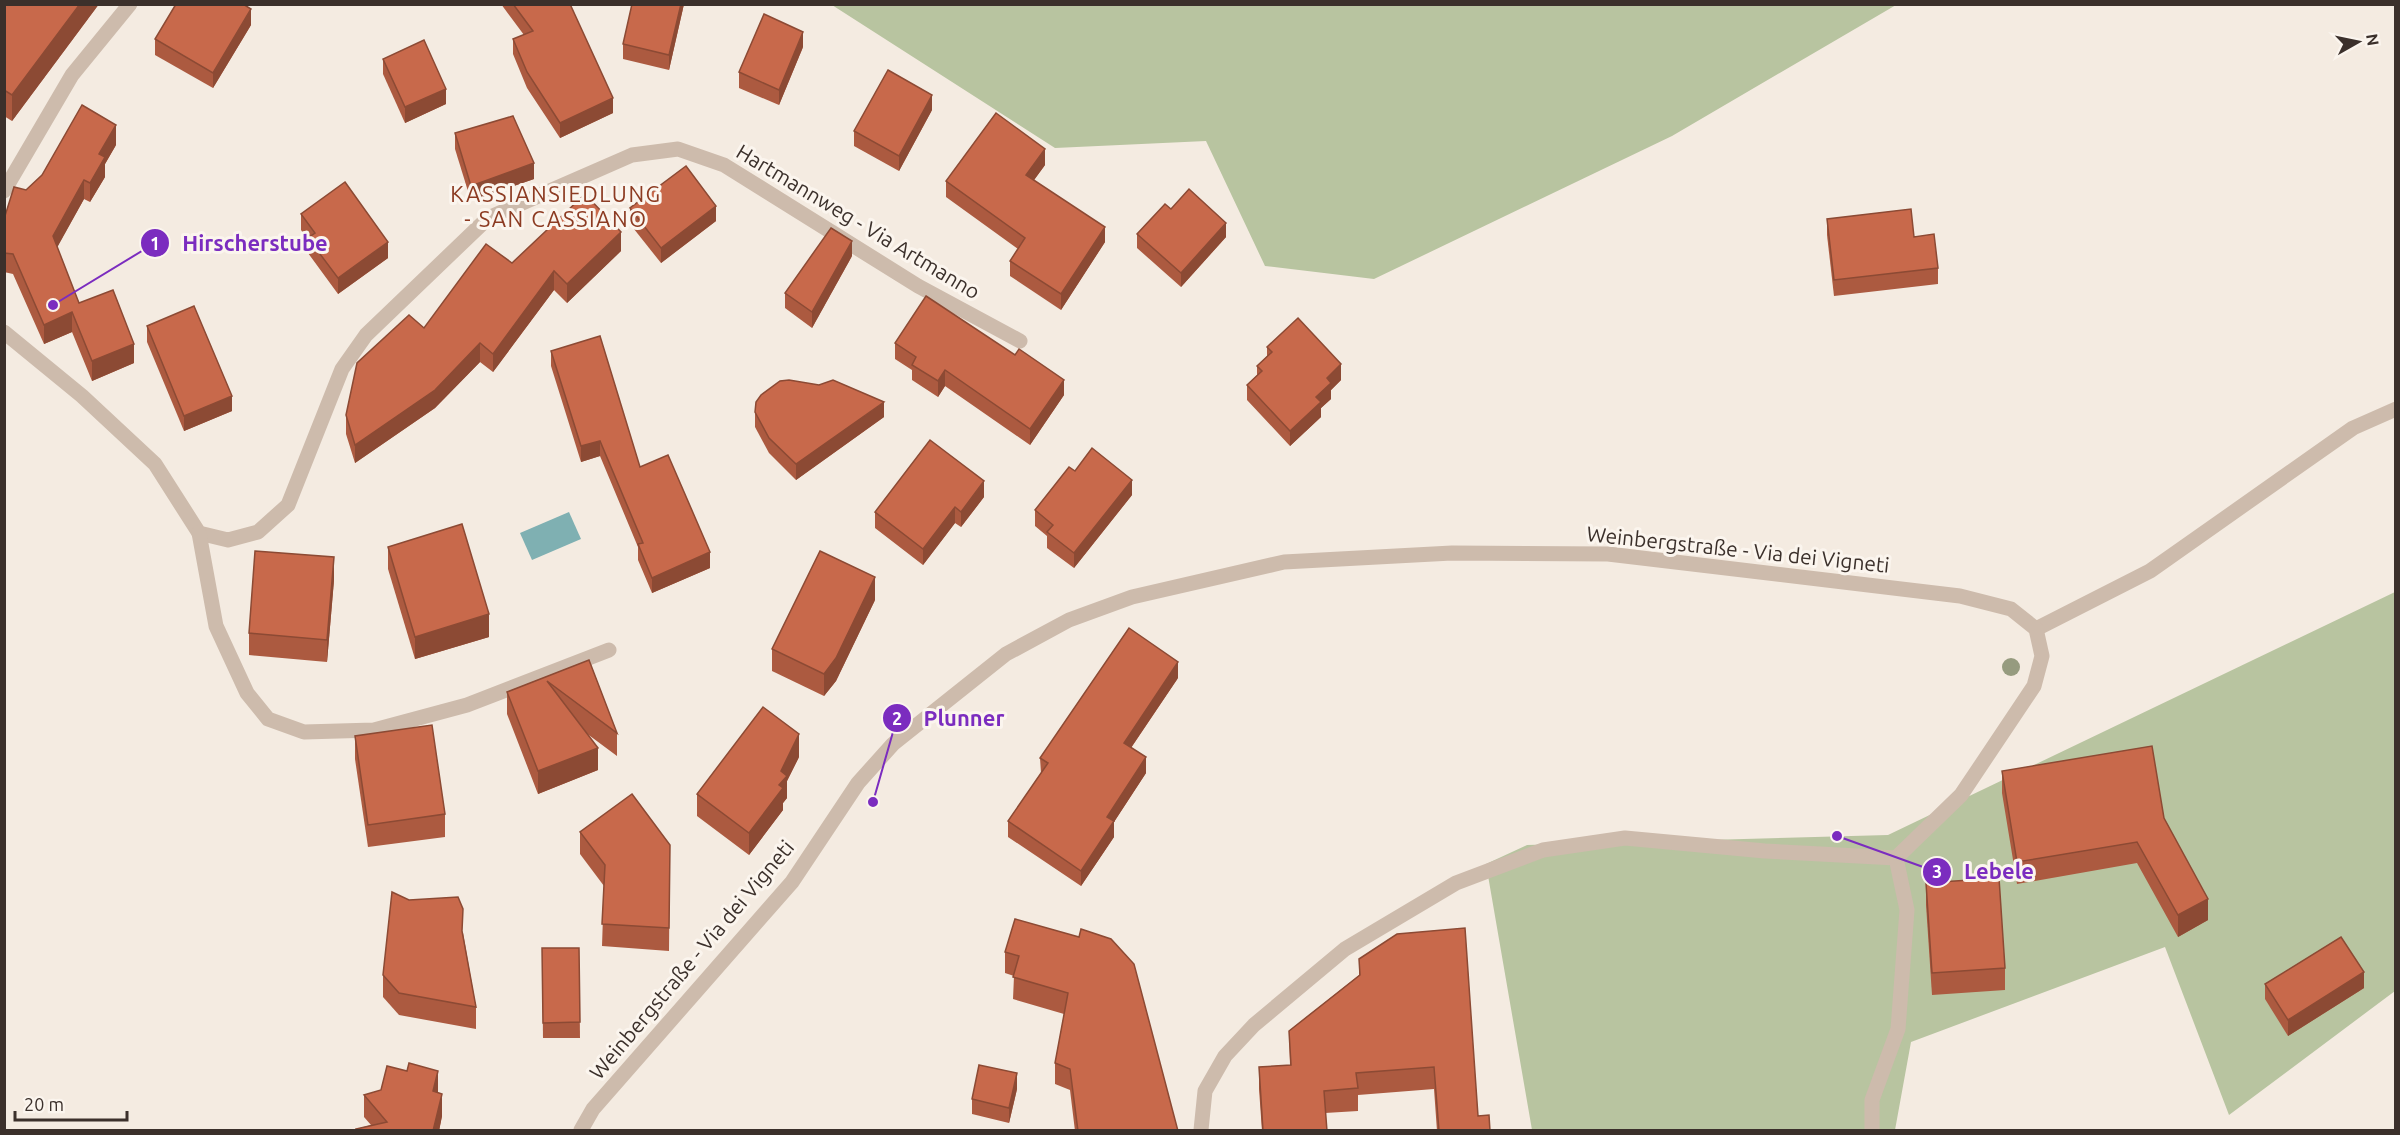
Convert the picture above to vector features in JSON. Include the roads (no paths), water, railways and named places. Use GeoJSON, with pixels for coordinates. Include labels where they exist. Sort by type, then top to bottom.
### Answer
{"type":"FeatureCollection","features":[{"type":"Feature","properties":{"kind":"street"},"geometry":{"type":"LineString","coordinates":[[4,191],[72,75],[130,4]]}},
{"type":"Feature","properties":{"kind":"street","name":"Hartmannweg - Via Artmanno"},"geometry":{"type":"LineString","coordinates":[[199,533],[228,540],[258,532],[288,505],[342,369],[348,360],[366,335],[488,218],[632,155],[678,149],[724,165],[918,286],[1020,341]]}},
{"type":"Feature","properties":{"kind":"street"},"geometry":{"type":"LineString","coordinates":[[4,332],[82,396],[155,464],[199,533],[216,626],[247,693],[268,719],[304,732],[374,730],[467,705],[609,650]]}},
{"type":"Feature","properties":{"kind":"street"},"geometry":{"type":"LineString","coordinates":[[1201,1131],[1205,1091],[1225,1056],[1254,1025],[1346,949],[1456,883],[1543,850],[1625,838],[1765,851],[1896,858],[1961,795],[2034,686],[2042,656],[2036,629],[2150,571],[2352,428],[2396,409]]}},
{"type":"Feature","properties":{"kind":"street","name":"Weinbergstraße - Via dei Vigneti"},"geometry":{"type":"LineString","coordinates":[[580,1131],[593,1109],[792,882],[858,783],[893,744],[1006,654],[1070,620],[1132,597],[1284,562],[1452,553],[1608,554],[1960,596],[2011,609],[2036,629]]}},
{"type":"Feature","properties":{"kind":"street"},"geometry":{"type":"LineString","coordinates":[[1872,1131],[1872,1100],[1898,1029],[1907,910],[1896,858]]}},
{"type":"Feature","properties":{"kind":"water"},"geometry":{"type":"Polygon","coordinates":[[[569,512],[581,539],[532,560],[520,533],[569,512]]]}},
{"type":"Feature","properties":{"kind":"place","name":"Hirscherstube"},"geometry":{"type":"Point","coordinates":[53,305]}},
{"type":"Feature","properties":{"kind":"place","name":"Plunner"},"geometry":{"type":"Point","coordinates":[873,802]}},
{"type":"Feature","properties":{"kind":"place","name":"Lebele"},"geometry":{"type":"Point","coordinates":[1837,836]}},
{"type":"Feature","properties":{"kind":"district","name":"KASSIANSIEDLUNG - SAN CASSIANO"},"geometry":{"type":"Point","coordinates":[556,206]}}]}
